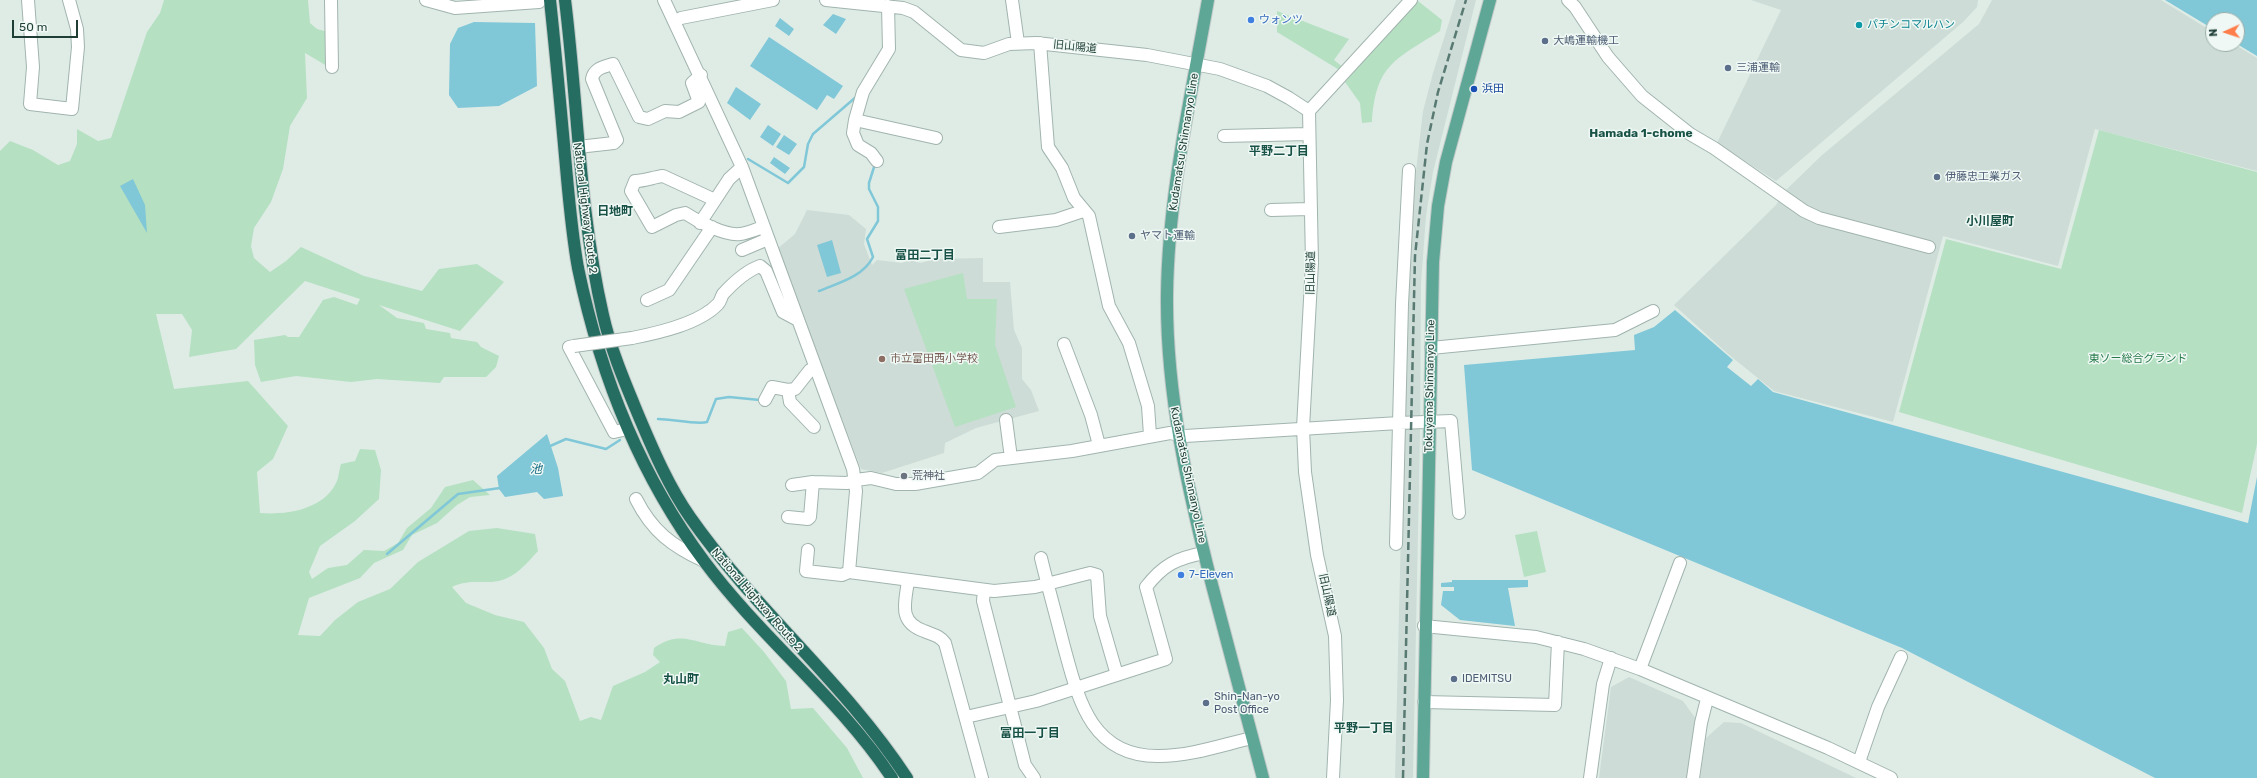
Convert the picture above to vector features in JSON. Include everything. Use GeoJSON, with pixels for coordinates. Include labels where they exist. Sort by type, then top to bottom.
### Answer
{"type":"FeatureCollection","features":[{"type":"Feature","properties":{"kind":"highway","name":"National Highway Route 2"},"geometry":{"type":"LineString","coordinates":[[565,0],[578,147],[592,262],[604,318],[620,370],[667,477],[689,515],[718,555],[776,623],[854,707],[892,755],[907,778]]}},
{"type":"Feature","properties":{"kind":"highway","name":"National Highway Route 2"},"geometry":{"type":"LineString","coordinates":[[545,1],[578,266],[592,331],[608,382],[628,429],[652,480],[704,561],[766,632],[845,716],[892,778]]}},
{"type":"Feature","properties":{"kind":"main road","name":"Kudamatsu Shinnanyo Line"},"geometry":{"type":"LineString","coordinates":[[1208,0],[1177,177],[1168,256],[1168,351],[1177,434],[1204,553],[1263,778]]}},
{"type":"Feature","properties":{"kind":"main road","name":"Tokuyama Shinnanyo Line"},"geometry":{"type":"LineString","coordinates":[[1423,778],[1424,626],[1433,262],[1438,206],[1446,162],[1490,0]]}},
{"type":"Feature","properties":{"kind":"street"},"geometry":{"type":"LineString","coordinates":[[28,0],[33,67],[30,104],[72,108],[78,47],[77,29],[69,0]]}},
{"type":"Feature","properties":{"kind":"street"},"geometry":{"type":"LineString","coordinates":[[331,0],[332,67]]}},
{"type":"Feature","properties":{"kind":"street"},"geometry":{"type":"LineString","coordinates":[[426,0],[439,2],[455,8],[545,1]]}},
{"type":"Feature","properties":{"kind":"street"},"geometry":{"type":"LineString","coordinates":[[664,0],[701,75],[742,167],[856,480],[849,572]]}},
{"type":"Feature","properties":{"kind":"street"},"geometry":{"type":"LineString","coordinates":[[675,21],[681,18],[772,0]]}},
{"type":"Feature","properties":{"kind":"street","name":"旧山陽道"},"geometry":{"type":"LineString","coordinates":[[826,0],[888,6],[914,12],[961,50],[984,53],[1018,43],[1040,43],[1147,55],[1220,69],[1267,86],[1309,111],[1308,134],[1312,263],[1303,428],[1304,472],[1310,516],[1335,636],[1337,700],[1334,778]]}},
{"type":"Feature","properties":{"kind":"street"},"geometry":{"type":"LineString","coordinates":[[1012,0],[1018,43]]}},
{"type":"Feature","properties":{"kind":"street"},"geometry":{"type":"LineString","coordinates":[[1309,111],[1411,0]]}},
{"type":"Feature","properties":{"kind":"street"},"geometry":{"type":"LineString","coordinates":[[1568,0],[1575,7],[1608,57],[1642,96],[1690,134],[1714,148],[1785,198],[1819,218],[1929,247]]}},
{"type":"Feature","properties":{"kind":"street"},"geometry":{"type":"LineString","coordinates":[[877,161],[871,153],[855,140],[854,120],[863,92],[889,49],[888,6]]}},
{"type":"Feature","properties":{"kind":"street"},"geometry":{"type":"LineString","coordinates":[[1040,43],[1048,147],[1062,168],[1074,198],[1088,216],[1092,225],[1109,306],[1129,343],[1146,399],[1150,435]]}},
{"type":"Feature","properties":{"kind":"street"},"geometry":{"type":"LineString","coordinates":[[578,147],[614,143],[617,140],[592,79],[593,73],[600,68],[613,64],[639,117],[648,119],[665,110],[679,112],[698,102],[692,83],[701,75]]}},
{"type":"Feature","properties":{"kind":"street"},"geometry":{"type":"LineString","coordinates":[[854,120],[936,138]]}},
{"type":"Feature","properties":{"kind":"street"},"geometry":{"type":"LineString","coordinates":[[1224,136],[1308,134]]}},
{"type":"Feature","properties":{"kind":"street"},"geometry":{"type":"LineString","coordinates":[[646,300],[669,290],[706,225],[715,200],[728,179],[742,167]]}},
{"type":"Feature","properties":{"kind":"street"},"geometry":{"type":"LineString","coordinates":[[1396,544],[1402,304],[1409,170]]}},
{"type":"Feature","properties":{"kind":"street"},"geometry":{"type":"LineString","coordinates":[[715,200],[663,176],[654,176],[646,181],[635,181],[631,191],[652,227],[676,215],[685,213],[706,225],[740,234],[764,226]]}},
{"type":"Feature","properties":{"kind":"street"},"geometry":{"type":"LineString","coordinates":[[1271,210],[1310,209]]}},
{"type":"Feature","properties":{"kind":"street"},"geometry":{"type":"LineString","coordinates":[[999,227],[1056,220],[1083,211]]}},
{"type":"Feature","properties":{"kind":"street"},"geometry":{"type":"LineString","coordinates":[[742,250],[768,239]]}},
{"type":"Feature","properties":{"kind":"street"},"geometry":{"type":"LineString","coordinates":[[628,429],[614,432],[569,347],[632,338],[675,327],[709,311],[719,304],[722,295],[748,270],[760,266],[766,271],[784,312],[798,320]]}},
{"type":"Feature","properties":{"kind":"street"},"geometry":{"type":"LineString","coordinates":[[1431,348],[1614,330],[1653,311]]}},
{"type":"Feature","properties":{"kind":"street"},"geometry":{"type":"LineString","coordinates":[[1064,344],[1091,415],[1099,445]]}},
{"type":"Feature","properties":{"kind":"street"},"geometry":{"type":"LineString","coordinates":[[765,400],[772,387],[788,390],[795,389],[810,370],[815,368]]}},
{"type":"Feature","properties":{"kind":"street"},"geometry":{"type":"LineString","coordinates":[[788,390],[790,402],[814,427]]}},
{"type":"Feature","properties":{"kind":"street"},"geometry":{"type":"LineString","coordinates":[[1006,420],[1011,458]]}},
{"type":"Feature","properties":{"kind":"street"},"geometry":{"type":"LineString","coordinates":[[792,485],[814,482],[847,483],[871,478],[896,484],[915,484],[978,473],[995,460],[1170,433],[1185,436],[1303,428],[1451,422],[1460,512]]}},
{"type":"Feature","properties":{"kind":"street"},"geometry":{"type":"LineString","coordinates":[[788,517],[808,519],[810,516],[814,482]]}},
{"type":"Feature","properties":{"kind":"street"},"geometry":{"type":"LineString","coordinates":[[636,499],[642,511],[660,535],[685,552],[704,561]]}},
{"type":"Feature","properties":{"kind":"street"},"geometry":{"type":"LineString","coordinates":[[808,550],[806,570],[842,575],[849,572],[984,590],[1013,591],[1090,573],[1097,575],[1100,616],[1117,675]]}},
{"type":"Feature","properties":{"kind":"street"},"geometry":{"type":"LineString","coordinates":[[966,717],[1036,701],[1166,659],[1146,587],[1156,575],[1170,563],[1204,553]]}},
{"type":"Feature","properties":{"kind":"street"},"geometry":{"type":"LineString","coordinates":[[1041,558],[1075,688],[1086,714],[1095,728],[1121,750],[1141,755],[1160,756],[1185,754],[1252,738]]}},
{"type":"Feature","properties":{"kind":"street"},"geometry":{"type":"LineString","coordinates":[[1640,670],[1680,562]]}},
{"type":"Feature","properties":{"kind":"street"},"geometry":{"type":"LineString","coordinates":[[908,581],[905,603],[908,622],[912,627],[940,636],[945,643],[982,778]]}},
{"type":"Feature","properties":{"kind":"street"},"geometry":{"type":"LineString","coordinates":[[984,590],[983,601],[1025,765],[1034,778]]}},
{"type":"Feature","properties":{"kind":"street"},"geometry":{"type":"LineString","coordinates":[[1424,626],[1521,635],[1558,642],[1611,658],[1859,762],[1891,778]]}},
{"type":"Feature","properties":{"kind":"street"},"geometry":{"type":"LineString","coordinates":[[1424,702],[1555,705],[1558,642]]}},
{"type":"Feature","properties":{"kind":"street"},"geometry":{"type":"LineString","coordinates":[[1859,762],[1878,707],[1901,657]]}},
{"type":"Feature","properties":{"kind":"street"},"geometry":{"type":"LineString","coordinates":[[1590,778],[1603,684],[1611,658]]}},
{"type":"Feature","properties":{"kind":"street"},"geometry":{"type":"LineString","coordinates":[[1693,778],[1701,723],[1708,699]]}},
{"type":"Feature","properties":{"kind":"shaded area"},"geometry":{"type":"Polygon","coordinates":[[[1456,0],[1476,0],[1433,172],[1426,216],[1421,284],[1420,434],[1413,778],[1395,778],[1408,239],[1423,111],[1433,73],[1456,0]]]}},
{"type":"Feature","properties":{"kind":"shaded area"},"geometry":{"type":"Polygon","coordinates":[[[1751,0],[1978,0],[1977,7],[1963,22],[1776,181],[1717,143],[1781,10],[1751,0]]]}},
{"type":"Feature","properties":{"kind":"shaded area"},"geometry":{"type":"Polygon","coordinates":[[[1992,0],[2161,0],[2205,27],[2205,52],[2245,52],[2245,51],[2257,58],[2257,171],[2095,129],[2058,266],[1943,236],[1893,422],[1774,391],[1728,354],[1674,305],[1776,205],[1786,190],[1821,156],[1979,24],[1992,0]]]}},
{"type":"Feature","properties":{"kind":"shaded area"},"geometry":{"type":"Polygon","coordinates":[[[807,210],[849,215],[866,229],[864,244],[872,265],[877,260],[902,263],[908,260],[921,263],[934,259],[983,258],[983,282],[1010,282],[1014,330],[1022,348],[1022,379],[1031,390],[1039,411],[976,428],[945,443],[944,453],[882,473],[861,469],[777,249],[795,234],[807,210]]]}},
{"type":"Feature","properties":{"kind":"shaded area"},"geometry":{"type":"Polygon","coordinates":[[[1629,677],[1683,701],[1696,719],[1687,778],[1599,778],[1611,687],[1629,677]]]}},
{"type":"Feature","properties":{"kind":"shaded area"},"geometry":{"type":"Polygon","coordinates":[[[1724,722],[1741,723],[1856,778],[1700,778],[1706,738],[1724,722]]]}},
{"type":"Feature","properties":{"kind":"green space"},"geometry":{"type":"Polygon","coordinates":[[[164,0],[308,0],[310,23],[317,29],[328,32],[327,66],[305,53],[307,98],[290,126],[283,169],[271,202],[254,228],[251,246],[254,258],[270,272],[286,261],[301,247],[364,276],[422,291],[439,269],[477,264],[504,282],[460,331],[379,305],[397,318],[424,323],[426,329],[450,333],[451,338],[477,342],[481,347],[499,356],[496,367],[486,377],[444,377],[440,383],[377,379],[351,382],[296,376],[261,382],[255,365],[254,340],[285,335],[288,337],[299,337],[323,300],[334,297],[357,305],[360,299],[305,281],[236,349],[189,357],[192,330],[182,314],[156,314],[174,389],[248,381],[288,426],[273,459],[257,472],[260,513],[291,512],[312,505],[321,500],[335,485],[341,464],[355,461],[360,449],[375,450],[381,470],[379,499],[355,521],[320,546],[309,572],[312,579],[328,568],[347,565],[364,550],[384,551],[398,543],[407,528],[431,508],[445,487],[473,480],[490,495],[470,497],[457,505],[437,523],[412,535],[403,550],[374,563],[360,578],[309,598],[298,635],[320,636],[335,620],[358,602],[390,589],[418,562],[469,531],[497,528],[535,534],[538,551],[516,573],[499,581],[470,582],[452,587],[466,603],[495,615],[524,622],[544,648],[552,669],[565,681],[580,721],[591,717],[601,720],[613,686],[645,672],[660,662],[653,655],[654,648],[664,642],[673,639],[682,639],[725,646],[728,632],[742,628],[764,652],[786,681],[791,709],[813,708],[847,748],[863,778],[0,778],[0,151],[10,141],[33,150],[58,165],[70,161],[77,144],[77,129],[98,141],[111,138],[147,32],[160,13],[164,0]]]}},
{"type":"Feature","properties":{"kind":"green space"},"geometry":{"type":"Polygon","coordinates":[[[1418,1],[1442,20],[1440,31],[1400,57],[1383,75],[1374,103],[1372,122],[1362,123],[1360,103],[1345,82],[1418,1]]]}},
{"type":"Feature","properties":{"kind":"green space"},"geometry":{"type":"Polygon","coordinates":[[[1277,11],[1349,39],[1334,60],[1344,68],[1341,71],[1277,32],[1277,11]]]}},
{"type":"Feature","properties":{"kind":"green space","name":"東ソー総合グランド"},"geometry":{"type":"Polygon","coordinates":[[[2099,130],[2257,172],[2257,444],[2242,513],[1899,412],[1946,239],[2061,269],[2099,130]]]}},
{"type":"Feature","properties":{"kind":"green space"},"geometry":{"type":"Polygon","coordinates":[[[963,273],[967,299],[997,299],[995,345],[1016,407],[955,427],[904,289],[963,273]]]}},
{"type":"Feature","properties":{"kind":"green space"},"geometry":{"type":"Polygon","coordinates":[[[1537,531],[1546,572],[1524,577],[1515,535],[1537,531]]]}},
{"type":"Feature","properties":{"kind":"water"},"geometry":{"type":"Polygon","coordinates":[[[2165,0],[2257,0],[2257,56],[2245,49],[2245,12],[2205,12],[2205,24],[2165,0]]]}},
{"type":"Feature","properties":{"kind":"water"},"geometry":{"type":"Polygon","coordinates":[[[833,14],[846,19],[836,34],[823,25],[833,14]]]}},
{"type":"Feature","properties":{"kind":"water"},"geometry":{"type":"Polygon","coordinates":[[[780,18],[794,29],[789,36],[775,26],[780,18]]]}},
{"type":"Feature","properties":{"kind":"water"},"geometry":{"type":"Polygon","coordinates":[[[474,22],[535,23],[537,86],[499,106],[458,108],[449,95],[450,44],[458,28],[474,22]]]}},
{"type":"Feature","properties":{"kind":"water"},"geometry":{"type":"Polygon","coordinates":[[[769,37],[843,86],[834,99],[827,95],[817,110],[750,66],[769,37]]]}},
{"type":"Feature","properties":{"kind":"water"},"geometry":{"type":"Polygon","coordinates":[[[736,87],[761,104],[750,120],[727,103],[736,87]]]}},
{"type":"Feature","properties":{"kind":"water"},"geometry":{"type":"Polygon","coordinates":[[[768,125],[781,134],[773,146],[760,137],[768,125]]]}},
{"type":"Feature","properties":{"kind":"water"},"geometry":{"type":"Polygon","coordinates":[[[784,135],[797,144],[789,155],[776,147],[784,135]]]}},
{"type":"Feature","properties":{"kind":"water"},"geometry":{"type":"Polygon","coordinates":[[[774,157],[790,168],[785,174],[770,163],[774,157]]]}},
{"type":"Feature","properties":{"kind":"water"},"geometry":{"type":"Polygon","coordinates":[[[133,179],[145,205],[147,233],[120,186],[133,179]]]}},
{"type":"Feature","properties":{"kind":"water"},"geometry":{"type":"Polygon","coordinates":[[[832,240],[841,273],[827,277],[817,245],[832,240]]]}},
{"type":"Feature","properties":{"kind":"water"},"geometry":{"type":"Polygon","coordinates":[[[1675,310],[1733,360],[1727,367],[1751,386],[1758,379],[1773,392],[2248,523],[2257,477],[2257,778],[2155,778],[1902,648],[1472,470],[1464,365],[1635,350],[1634,335],[1654,327],[1675,310]]]}},
{"type":"Feature","properties":{"kind":"water","name":"池"},"geometry":{"type":"Polygon","coordinates":[[[547,434],[558,468],[563,496],[544,499],[537,492],[505,497],[499,489],[497,476],[547,434]]]}},
{"type":"Feature","properties":{"kind":"water"},"geometry":{"type":"Polygon","coordinates":[[[1452,580],[1528,580],[1528,587],[1508,588],[1515,626],[1460,620],[1441,605],[1443,591],[1454,591],[1454,587],[1441,587],[1441,583],[1452,582],[1452,580]]]}},
{"type":"Feature","properties":{"kind":"waterway"},"geometry":{"type":"LineString","coordinates":[[748,159],[788,183],[804,167],[808,144],[813,134],[856,97]]}},
{"type":"Feature","properties":{"kind":"waterway"},"geometry":{"type":"LineString","coordinates":[[819,291],[857,274],[869,264],[873,257],[867,239],[878,221],[878,207],[869,189],[869,183],[875,164]]}},
{"type":"Feature","properties":{"kind":"waterway"},"geometry":{"type":"LineString","coordinates":[[658,419],[703,423],[707,422],[716,399],[729,397],[760,400],[761,398]]}},
{"type":"Feature","properties":{"kind":"waterway"},"geometry":{"type":"LineString","coordinates":[[548,447],[566,439],[606,449],[620,440]]}},
{"type":"Feature","properties":{"kind":"waterway"},"geometry":{"type":"LineString","coordinates":[[387,554],[458,494],[500,488]]}},
{"type":"Feature","properties":{"kind":"railway"},"geometry":{"type":"LineString","coordinates":[[1403,778],[1415,256],[1427,144],[1438,92],[1466,0]]}},
{"type":"Feature","properties":{"kind":"place","name":"ウォンツ"},"geometry":{"type":"Point","coordinates":[1251,20]}},
{"type":"Feature","properties":{"kind":"place","name":"パチンコマルハン"},"geometry":{"type":"Point","coordinates":[1859,25]}},
{"type":"Feature","properties":{"kind":"place","name":"大嶋運輸機工"},"geometry":{"type":"Point","coordinates":[1545,41]}},
{"type":"Feature","properties":{"kind":"place","name":"三浦運輸"},"geometry":{"type":"Point","coordinates":[1728,68]}},
{"type":"Feature","properties":{"kind":"place","name":"浜田"},"geometry":{"type":"Point","coordinates":[1474,89]}},
{"type":"Feature","properties":{"kind":"place","name":"伊藤忠工業ガス"},"geometry":{"type":"Point","coordinates":[1937,177]}},
{"type":"Feature","properties":{"kind":"place","name":"ヤマト運輸"},"geometry":{"type":"Point","coordinates":[1132,236]}},
{"type":"Feature","properties":{"kind":"place","name":"市立富田西小学校"},"geometry":{"type":"Point","coordinates":[882,359]}},
{"type":"Feature","properties":{"kind":"place","name":"荒神社"},"geometry":{"type":"Point","coordinates":[904,476]}},
{"type":"Feature","properties":{"kind":"place","name":"7-Eleven"},"geometry":{"type":"Point","coordinates":[1181,575]}},
{"type":"Feature","properties":{"kind":"place","name":"IDEMITSU"},"geometry":{"type":"Point","coordinates":[1454,679]}},
{"type":"Feature","properties":{"kind":"place","name":"Shin-Nan-yo Post Office"},"geometry":{"type":"Point","coordinates":[1206,703]}},
{"type":"Feature","properties":{"kind":"district","name":"Hamada 1-chome"},"geometry":{"type":"Point","coordinates":[1641,134]}},
{"type":"Feature","properties":{"kind":"district","name":"平野二丁目"},"geometry":{"type":"Point","coordinates":[1279,152]}},
{"type":"Feature","properties":{"kind":"district","name":"日地町"},"geometry":{"type":"Point","coordinates":[615,212]}},
{"type":"Feature","properties":{"kind":"district","name":"小川屋町"},"geometry":{"type":"Point","coordinates":[1990,222]}},
{"type":"Feature","properties":{"kind":"district","name":"富田二丁目"},"geometry":{"type":"Point","coordinates":[925,256]}},
{"type":"Feature","properties":{"kind":"district","name":"丸山町"},"geometry":{"type":"Point","coordinates":[681,680]}},
{"type":"Feature","properties":{"kind":"district","name":"平野一丁目"},"geometry":{"type":"Point","coordinates":[1364,729]}},
{"type":"Feature","properties":{"kind":"district","name":"富田一丁目"},"geometry":{"type":"Point","coordinates":[1030,734]}}]}
